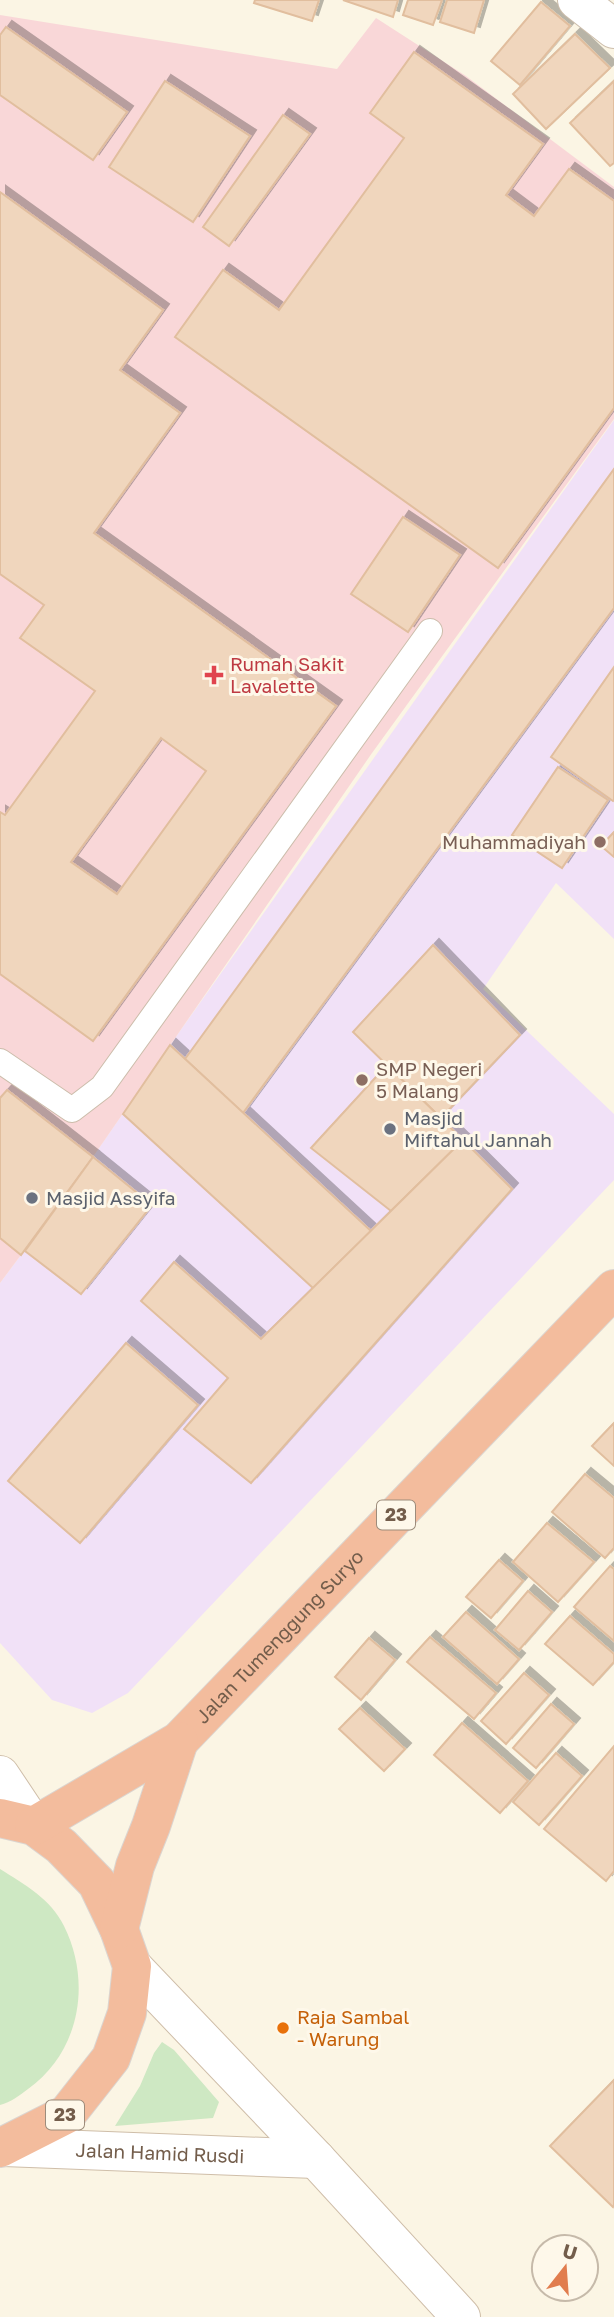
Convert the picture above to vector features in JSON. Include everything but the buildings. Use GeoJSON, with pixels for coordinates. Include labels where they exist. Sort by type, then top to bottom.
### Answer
{"type":"FeatureCollection","features":[{"type":"Feature","properties":{"kind":"highway","name":"Jalan Tumenggung Suryo"},"geometry":{"type":"LineString","coordinates":[[17,1822],[179,1741],[614,1289]]}},
{"type":"Feature","properties":{"kind":"highway","name":"Jalan Tumenggung Suryo"},"geometry":{"type":"LineString","coordinates":[[120,1929],[135,1866],[179,1741]]}},
{"type":"Feature","properties":{"kind":"highway","name":"23"},"geometry":{"type":"LineString","coordinates":[[2,2148],[67,2114],[111,2058],[127,2013],[132,1966],[120,1929],[97,1883],[61,1846],[17,1822]]}},
{"type":"Feature","properties":{"kind":"street"},"geometry":{"type":"LineString","coordinates":[[577,0],[614,29]]}},
{"type":"Feature","properties":{"kind":"street"},"geometry":{"type":"LineString","coordinates":[[0,1775],[17,1822]]}},
{"type":"Feature","properties":{"kind":"street"},"geometry":{"type":"LineString","coordinates":[[132,1966],[316,2159],[461,2317]]}},
{"type":"Feature","properties":{"kind":"street","name":"Jalan Hamid Rusdi"},"geometry":{"type":"LineString","coordinates":[[2,2148],[316,2159]]}},
{"type":"Feature","properties":{"kind":"lane"},"geometry":{"type":"LineString","coordinates":[[0,1060],[72,1110],[102,1087],[430,631]]}},
{"type":"Feature","properties":{"kind":"shaded area","name":"Rumah Sakit Lavalette"},"geometry":{"type":"Polygon","coordinates":[[[0,15],[337,69],[376,18],[466,76],[614,187],[614,419],[372,753],[77,1180],[0,1283],[0,15]]]}},
{"type":"Feature","properties":{"kind":"shaded area","name":"SMP Negeri 5 Malang"},"geometry":{"type":"Polygon","coordinates":[[[614,420],[614,939],[556,883],[483,989],[614,1114],[614,1180],[128,1693],[92,1713],[52,1700],[0,1643],[0,1283],[77,1180],[614,420]]]}},
{"type":"Feature","properties":{"kind":"green space"},"geometry":{"type":"Polygon","coordinates":[[[0,1869],[36,1893],[59,1916],[73,1948],[79,1992],[70,2036],[60,2056],[46,2074],[28,2089],[0,2105],[0,1869]]]}},
{"type":"Feature","properties":{"kind":"green space"},"geometry":{"type":"Polygon","coordinates":[[[162,2042],[174,2050],[219,2102],[213,2118],[115,2126],[140,2086],[154,2053],[162,2042]]]}},
{"type":"Feature","properties":{"kind":"place","name":"Rumah Sakit Lavalette"},"geometry":{"type":"Point","coordinates":[214,675]}},
{"type":"Feature","properties":{"kind":"place","name":"Muhammadiyah"},"geometry":{"type":"Point","coordinates":[600,842]}},
{"type":"Feature","properties":{"kind":"place","name":"SMP Negeri 5 Malang"},"geometry":{"type":"Point","coordinates":[362,1080]}},
{"type":"Feature","properties":{"kind":"place","name":"Masjid Miftahul Jannah"},"geometry":{"type":"Point","coordinates":[390,1129]}},
{"type":"Feature","properties":{"kind":"place","name":"Masjid Assyifa"},"geometry":{"type":"Point","coordinates":[32,1198]}},
{"type":"Feature","properties":{"kind":"place","name":"Raja Sambal - Warung"},"geometry":{"type":"Point","coordinates":[283,2028]}}]}
